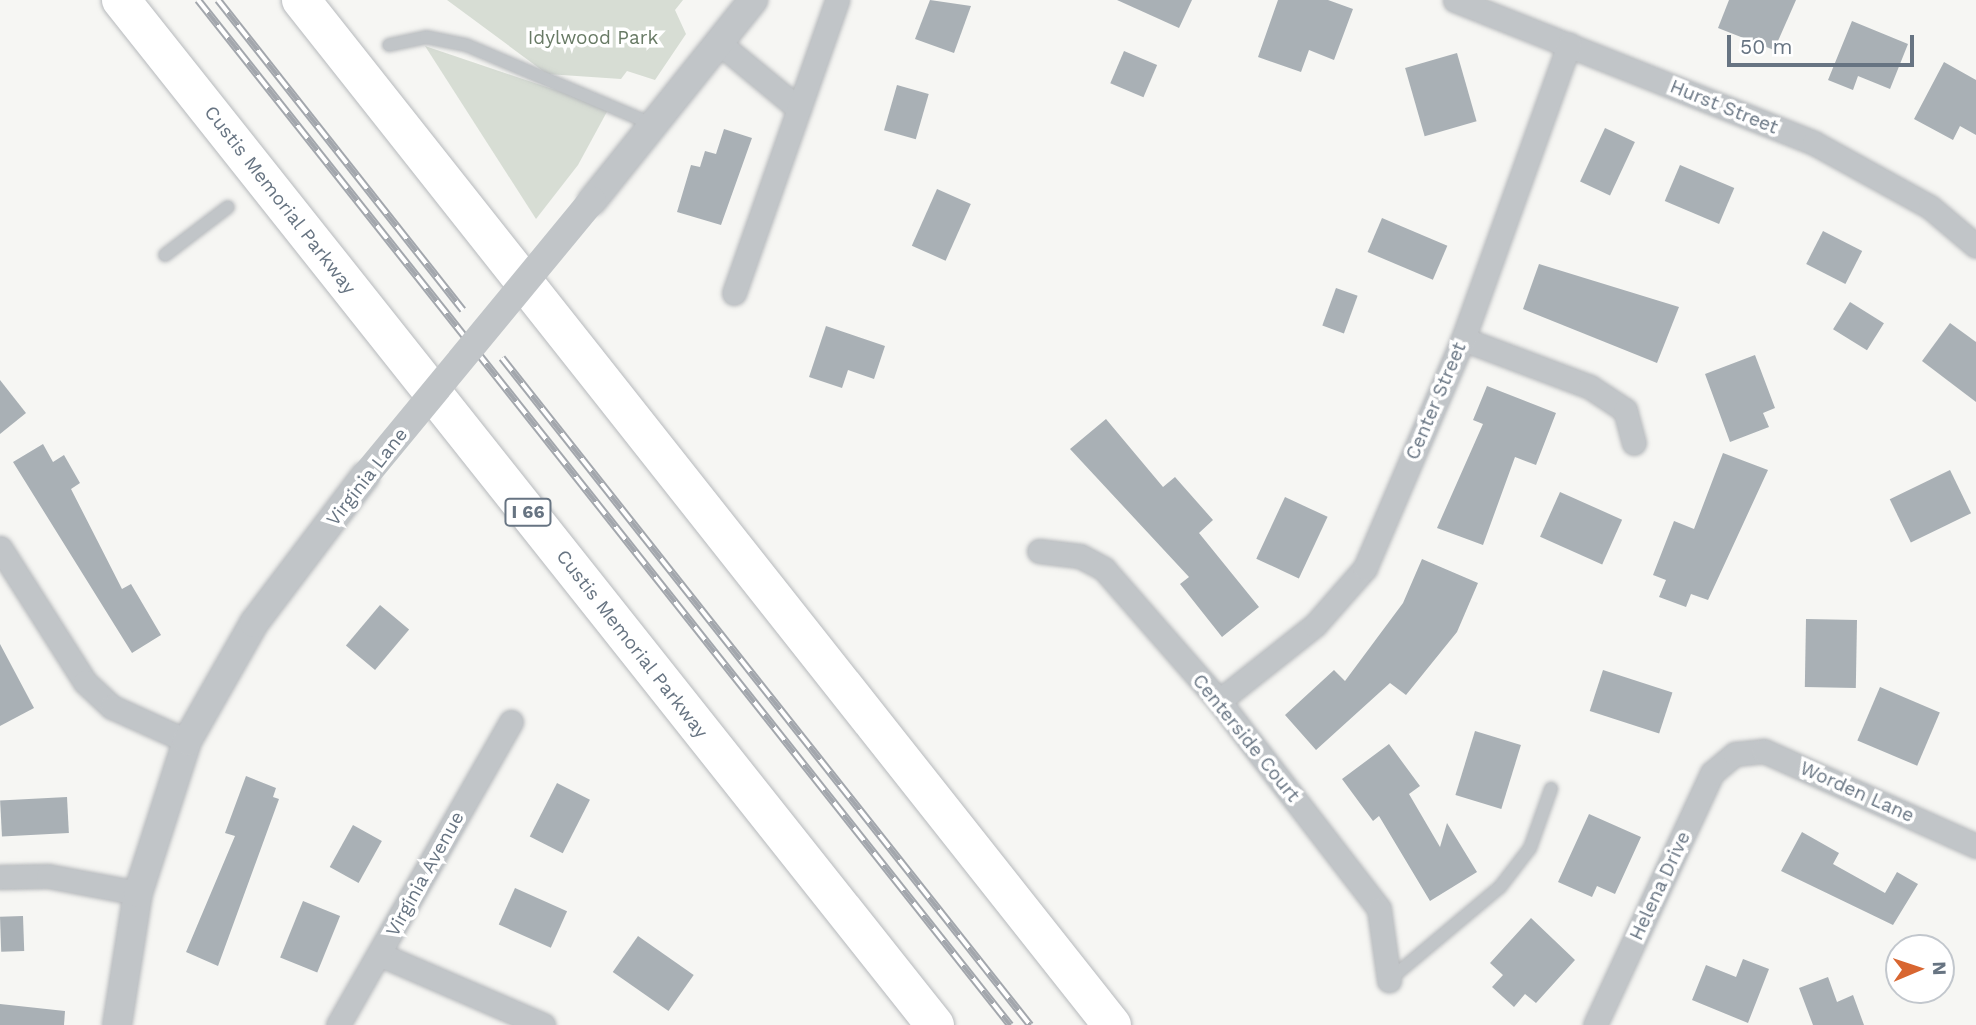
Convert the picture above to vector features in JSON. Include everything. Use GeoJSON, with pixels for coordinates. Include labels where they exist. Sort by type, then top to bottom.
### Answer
{"type":"FeatureCollection","features":[{"type":"Feature","properties":{"kind":"highway","name":"Custis Memorial Parkway"},"geometry":{"type":"LineString","coordinates":[[121,0],[935,1025]]}},
{"type":"Feature","properties":{"kind":"highway"},"geometry":{"type":"LineString","coordinates":[[301,0],[1112,1025]]}},
{"type":"Feature","properties":{"kind":"street","name":"Virginia Lane"},"geometry":{"type":"LineString","coordinates":[[117,1025],[138,893],[187,741],[254,623],[365,477],[753,0]]}},
{"type":"Feature","properties":{"kind":"street"},"geometry":{"type":"LineString","coordinates":[[734,293],[837,0]]}},
{"type":"Feature","properties":{"kind":"street","name":"Hurst Street"},"geometry":{"type":"LineString","coordinates":[[1455,0],[1825,149],[1930,206],[1976,246]]}},
{"type":"Feature","properties":{"kind":"street"},"geometry":{"type":"LineString","coordinates":[[718,42],[799,109]]}},
{"type":"Feature","properties":{"kind":"street","name":"Center Street"},"geometry":{"type":"LineString","coordinates":[[1219,701],[1315,625],[1365,568],[1463,339],[1569,45]]}},
{"type":"Feature","properties":{"kind":"street"},"geometry":{"type":"LineString","coordinates":[[1463,339],[1590,387],[1625,410],[1634,443]]}},
{"type":"Feature","properties":{"kind":"street"},"geometry":{"type":"LineString","coordinates":[[0,548],[85,682],[113,707],[187,741]]}},
{"type":"Feature","properties":{"kind":"street","name":"Centerside Court"},"geometry":{"type":"LineString","coordinates":[[1039,551],[1080,556],[1104,569],[1219,701],[1379,909],[1389,981]]}},
{"type":"Feature","properties":{"kind":"street","name":"Virginia Avenue"},"geometry":{"type":"LineString","coordinates":[[338,1025],[511,722]]}},
{"type":"Feature","properties":{"kind":"street","name":"Worden Lane"},"geometry":{"type":"LineString","coordinates":[[1735,754],[1764,751],[1976,846]]}},
{"type":"Feature","properties":{"kind":"street","name":"Helena Drive"},"geometry":{"type":"LineString","coordinates":[[1595,1025],[1712,773],[1735,754]]}},
{"type":"Feature","properties":{"kind":"street"},"geometry":{"type":"LineString","coordinates":[[0,877],[47,876],[138,893]]}},
{"type":"Feature","properties":{"kind":"street"},"geometry":{"type":"LineString","coordinates":[[379,954],[543,1025]]}},
{"type":"Feature","properties":{"kind":"lane"},"geometry":{"type":"LineString","coordinates":[[389,45],[426,37],[466,45],[652,124]]}},
{"type":"Feature","properties":{"kind":"lane"},"geometry":{"type":"LineString","coordinates":[[165,256],[228,207]]}},
{"type":"Feature","properties":{"kind":"lane"},"geometry":{"type":"LineString","coordinates":[[1389,981],[1500,887],[1530,848],[1551,789]]}},
{"type":"Feature","properties":{"kind":"green space","name":"Idylwood Park"},"geometry":{"type":"Polygon","coordinates":[[[447,0],[683,0],[675,10],[686,34],[655,80],[627,71],[621,79],[547,74],[447,0]]]}},
{"type":"Feature","properties":{"kind":"green space"},"geometry":{"type":"Polygon","coordinates":[[[425,46],[609,108],[578,165],[536,219],[425,46]]]}},
{"type":"Feature","properties":{"kind":"building"},"geometry":{"type":"Polygon","coordinates":[[[930,0],[971,6],[954,53],[915,39],[930,0]]]}},
{"type":"Feature","properties":{"kind":"building"},"geometry":{"type":"Polygon","coordinates":[[[1117,0],[1192,0],[1179,28],[1117,0]]]}},
{"type":"Feature","properties":{"kind":"building"},"geometry":{"type":"Polygon","coordinates":[[[1278,0],[1328,0],[1353,9],[1334,60],[1309,50],[1301,72],[1258,57],[1278,0]]]}},
{"type":"Feature","properties":{"kind":"building"},"geometry":{"type":"Polygon","coordinates":[[[1729,0],[1796,0],[1774,50],[1718,28],[1729,0]]]}},
{"type":"Feature","properties":{"kind":"building"},"geometry":{"type":"Polygon","coordinates":[[[1852,21],[1908,44],[1890,89],[1858,76],[1853,90],[1828,80],[1852,21]]]}},
{"type":"Feature","properties":{"kind":"building"},"geometry":{"type":"Polygon","coordinates":[[[1124,51],[1157,65],[1143,97],[1110,83],[1124,51]]]}},
{"type":"Feature","properties":{"kind":"building"},"geometry":{"type":"Polygon","coordinates":[[[1457,53],[1477,121],[1425,136],[1405,68],[1457,53]]]}},
{"type":"Feature","properties":{"kind":"building"},"geometry":{"type":"Polygon","coordinates":[[[1944,62],[1976,80],[1976,135],[1960,126],[1953,140],[1914,119],[1944,62]]]}},
{"type":"Feature","properties":{"kind":"building"},"geometry":{"type":"Polygon","coordinates":[[[897,85],[929,94],[916,139],[884,130],[897,85]]]}},
{"type":"Feature","properties":{"kind":"building"},"geometry":{"type":"Polygon","coordinates":[[[1605,128],[1635,142],[1610,195],[1580,181],[1605,128]]]}},
{"type":"Feature","properties":{"kind":"building"},"geometry":{"type":"Polygon","coordinates":[[[724,129],[752,138],[721,225],[677,212],[691,165],[700,167],[705,151],[716,154],[724,129]]]}},
{"type":"Feature","properties":{"kind":"building"},"geometry":{"type":"Polygon","coordinates":[[[1680,165],[1734,188],[1719,224],[1665,201],[1680,165]]]}},
{"type":"Feature","properties":{"kind":"building"},"geometry":{"type":"Polygon","coordinates":[[[937,189],[971,204],[946,261],[912,246],[937,189]]]}},
{"type":"Feature","properties":{"kind":"building"},"geometry":{"type":"Polygon","coordinates":[[[1382,218],[1447,246],[1433,280],[1368,252],[1382,218]]]}},
{"type":"Feature","properties":{"kind":"building"},"geometry":{"type":"Polygon","coordinates":[[[1823,231],[1862,251],[1845,284],[1806,264],[1823,231]]]}},
{"type":"Feature","properties":{"kind":"building"},"geometry":{"type":"Polygon","coordinates":[[[1539,264],[1679,307],[1657,363],[1523,309],[1539,264]]]}},
{"type":"Feature","properties":{"kind":"building"},"geometry":{"type":"Polygon","coordinates":[[[1336,288],[1358,296],[1344,333],[1322,326],[1336,288]]]}},
{"type":"Feature","properties":{"kind":"building"},"geometry":{"type":"Polygon","coordinates":[[[1850,302],[1884,323],[1867,350],[1833,329],[1850,302]]]}},
{"type":"Feature","properties":{"kind":"building"},"geometry":{"type":"Polygon","coordinates":[[[1950,323],[1976,342],[1976,402],[1922,361],[1950,323]]]}},
{"type":"Feature","properties":{"kind":"building"},"geometry":{"type":"Polygon","coordinates":[[[826,326],[885,346],[874,379],[848,370],[842,388],[809,377],[826,326]]]}},
{"type":"Feature","properties":{"kind":"building"},"geometry":{"type":"Polygon","coordinates":[[[1755,355],[1775,408],[1763,413],[1769,427],[1730,442],[1705,374],[1755,355]]]}},
{"type":"Feature","properties":{"kind":"building"},"geometry":{"type":"Polygon","coordinates":[[[0,380],[26,413],[0,434],[0,380]]]}},
{"type":"Feature","properties":{"kind":"building"},"geometry":{"type":"Polygon","coordinates":[[[1487,386],[1556,413],[1536,465],[1515,457],[1483,545],[1437,528],[1483,424],[1473,420],[1487,386]]]}},
{"type":"Feature","properties":{"kind":"building"},"geometry":{"type":"Polygon","coordinates":[[[1106,419],[1163,487],[1175,477],[1213,520],[1199,533],[1259,607],[1222,637],[1180,584],[1189,577],[1070,449],[1106,419]]]}},
{"type":"Feature","properties":{"kind":"building"},"geometry":{"type":"Polygon","coordinates":[[[43,444],[53,462],[64,455],[80,483],[71,489],[122,589],[131,584],[161,635],[132,653],[13,462],[43,444]]]}},
{"type":"Feature","properties":{"kind":"building"},"geometry":{"type":"Polygon","coordinates":[[[1723,453],[1768,470],[1708,600],[1691,594],[1686,607],[1659,597],[1666,580],[1653,575],[1674,521],[1694,529],[1723,453]]]}},
{"type":"Feature","properties":{"kind":"building"},"geometry":{"type":"Polygon","coordinates":[[[1950,470],[1971,513],[1911,543],[1890,499],[1950,470]]]}},
{"type":"Feature","properties":{"kind":"building"},"geometry":{"type":"Polygon","coordinates":[[[1560,492],[1622,520],[1602,564],[1540,537],[1560,492]]]}},
{"type":"Feature","properties":{"kind":"building"},"geometry":{"type":"Polygon","coordinates":[[[1285,497],[1328,517],[1299,578],[1256,559],[1285,497]]]}},
{"type":"Feature","properties":{"kind":"building"},"geometry":{"type":"Polygon","coordinates":[[[1422,559],[1478,583],[1457,632],[1406,695],[1390,683],[1316,750],[1285,715],[1334,670],[1345,681],[1403,603],[1422,559]]]}},
{"type":"Feature","properties":{"kind":"building"},"geometry":{"type":"Polygon","coordinates":[[[380,605],[409,629],[375,670],[346,646],[380,605]]]}},
{"type":"Feature","properties":{"kind":"building"},"geometry":{"type":"Polygon","coordinates":[[[1806,619],[1857,620],[1856,688],[1805,687],[1806,619]]]}},
{"type":"Feature","properties":{"kind":"building"},"geometry":{"type":"Polygon","coordinates":[[[0,644],[34,708],[0,726],[0,644]]]}},
{"type":"Feature","properties":{"kind":"building"},"geometry":{"type":"Polygon","coordinates":[[[1603,670],[1672,693],[1659,733],[1590,711],[1603,670]]]}},
{"type":"Feature","properties":{"kind":"building"},"geometry":{"type":"Polygon","coordinates":[[[1880,687],[1940,712],[1917,766],[1857,740],[1880,687]]]}},
{"type":"Feature","properties":{"kind":"building"},"geometry":{"type":"Polygon","coordinates":[[[1475,731],[1521,745],[1501,809],[1455,795],[1475,731]]]}},
{"type":"Feature","properties":{"kind":"building"},"geometry":{"type":"Polygon","coordinates":[[[1389,744],[1420,786],[1409,794],[1440,847],[1447,823],[1477,872],[1430,901],[1379,816],[1373,821],[1342,779],[1389,744]]]}},
{"type":"Feature","properties":{"kind":"building"},"geometry":{"type":"Polygon","coordinates":[[[246,776],[276,788],[273,797],[279,799],[218,966],[186,952],[235,836],[225,833],[246,776]]]}},
{"type":"Feature","properties":{"kind":"building"},"geometry":{"type":"Polygon","coordinates":[[[557,783],[590,800],[563,853],[530,836],[557,783]]]}},
{"type":"Feature","properties":{"kind":"building"},"geometry":{"type":"Polygon","coordinates":[[[67,797],[69,833],[2,836],[0,801],[67,797]]]}},
{"type":"Feature","properties":{"kind":"building"},"geometry":{"type":"Polygon","coordinates":[[[1589,814],[1641,837],[1615,894],[1597,886],[1592,897],[1558,882],[1589,814]]]}},
{"type":"Feature","properties":{"kind":"building"},"geometry":{"type":"Polygon","coordinates":[[[353,825],[382,841],[359,883],[330,867],[353,825]]]}},
{"type":"Feature","properties":{"kind":"building"},"geometry":{"type":"Polygon","coordinates":[[[1802,832],[1839,853],[1833,864],[1885,893],[1897,872],[1918,884],[1893,925],[1781,871],[1802,832]]]}},
{"type":"Feature","properties":{"kind":"building"},"geometry":{"type":"Polygon","coordinates":[[[515,888],[567,911],[551,948],[499,925],[515,888]]]}},
{"type":"Feature","properties":{"kind":"building"},"geometry":{"type":"Polygon","coordinates":[[[303,901],[340,916],[317,973],[280,958],[303,901]]]}},
{"type":"Feature","properties":{"kind":"building"},"geometry":{"type":"Polygon","coordinates":[[[23,916],[24,951],[1,952],[0,917],[23,916]]]}},
{"type":"Feature","properties":{"kind":"building"},"geometry":{"type":"Polygon","coordinates":[[[1531,918],[1575,960],[1536,1003],[1525,994],[1514,1007],[1492,987],[1503,975],[1490,963],[1531,918]]]}},
{"type":"Feature","properties":{"kind":"building"},"geometry":{"type":"Polygon","coordinates":[[[638,936],[694,975],[668,1011],[613,972],[638,936]]]}},
{"type":"Feature","properties":{"kind":"building"},"geometry":{"type":"Polygon","coordinates":[[[1743,959],[1769,969],[1748,1023],[1692,1000],[1706,965],[1736,977],[1743,959]]]}},
{"type":"Feature","properties":{"kind":"building"},"geometry":{"type":"Polygon","coordinates":[[[1828,977],[1837,1002],[1853,995],[1864,1025],[1813,1025],[1799,988],[1828,977]]]}},
{"type":"Feature","properties":{"kind":"building"},"geometry":{"type":"Polygon","coordinates":[[[0,1004],[65,1011],[64,1025],[0,1025],[0,1004]]]}},
{"type":"Feature","properties":{"kind":"railway"},"geometry":{"type":"LineString","coordinates":[[198,0],[1010,1025]]}},
{"type":"Feature","properties":{"kind":"railway"},"geometry":{"type":"LineString","coordinates":[[218,0],[463,310]]}},
{"type":"Feature","properties":{"kind":"railway"},"geometry":{"type":"LineString","coordinates":[[502,358],[1030,1025]]}}]}
